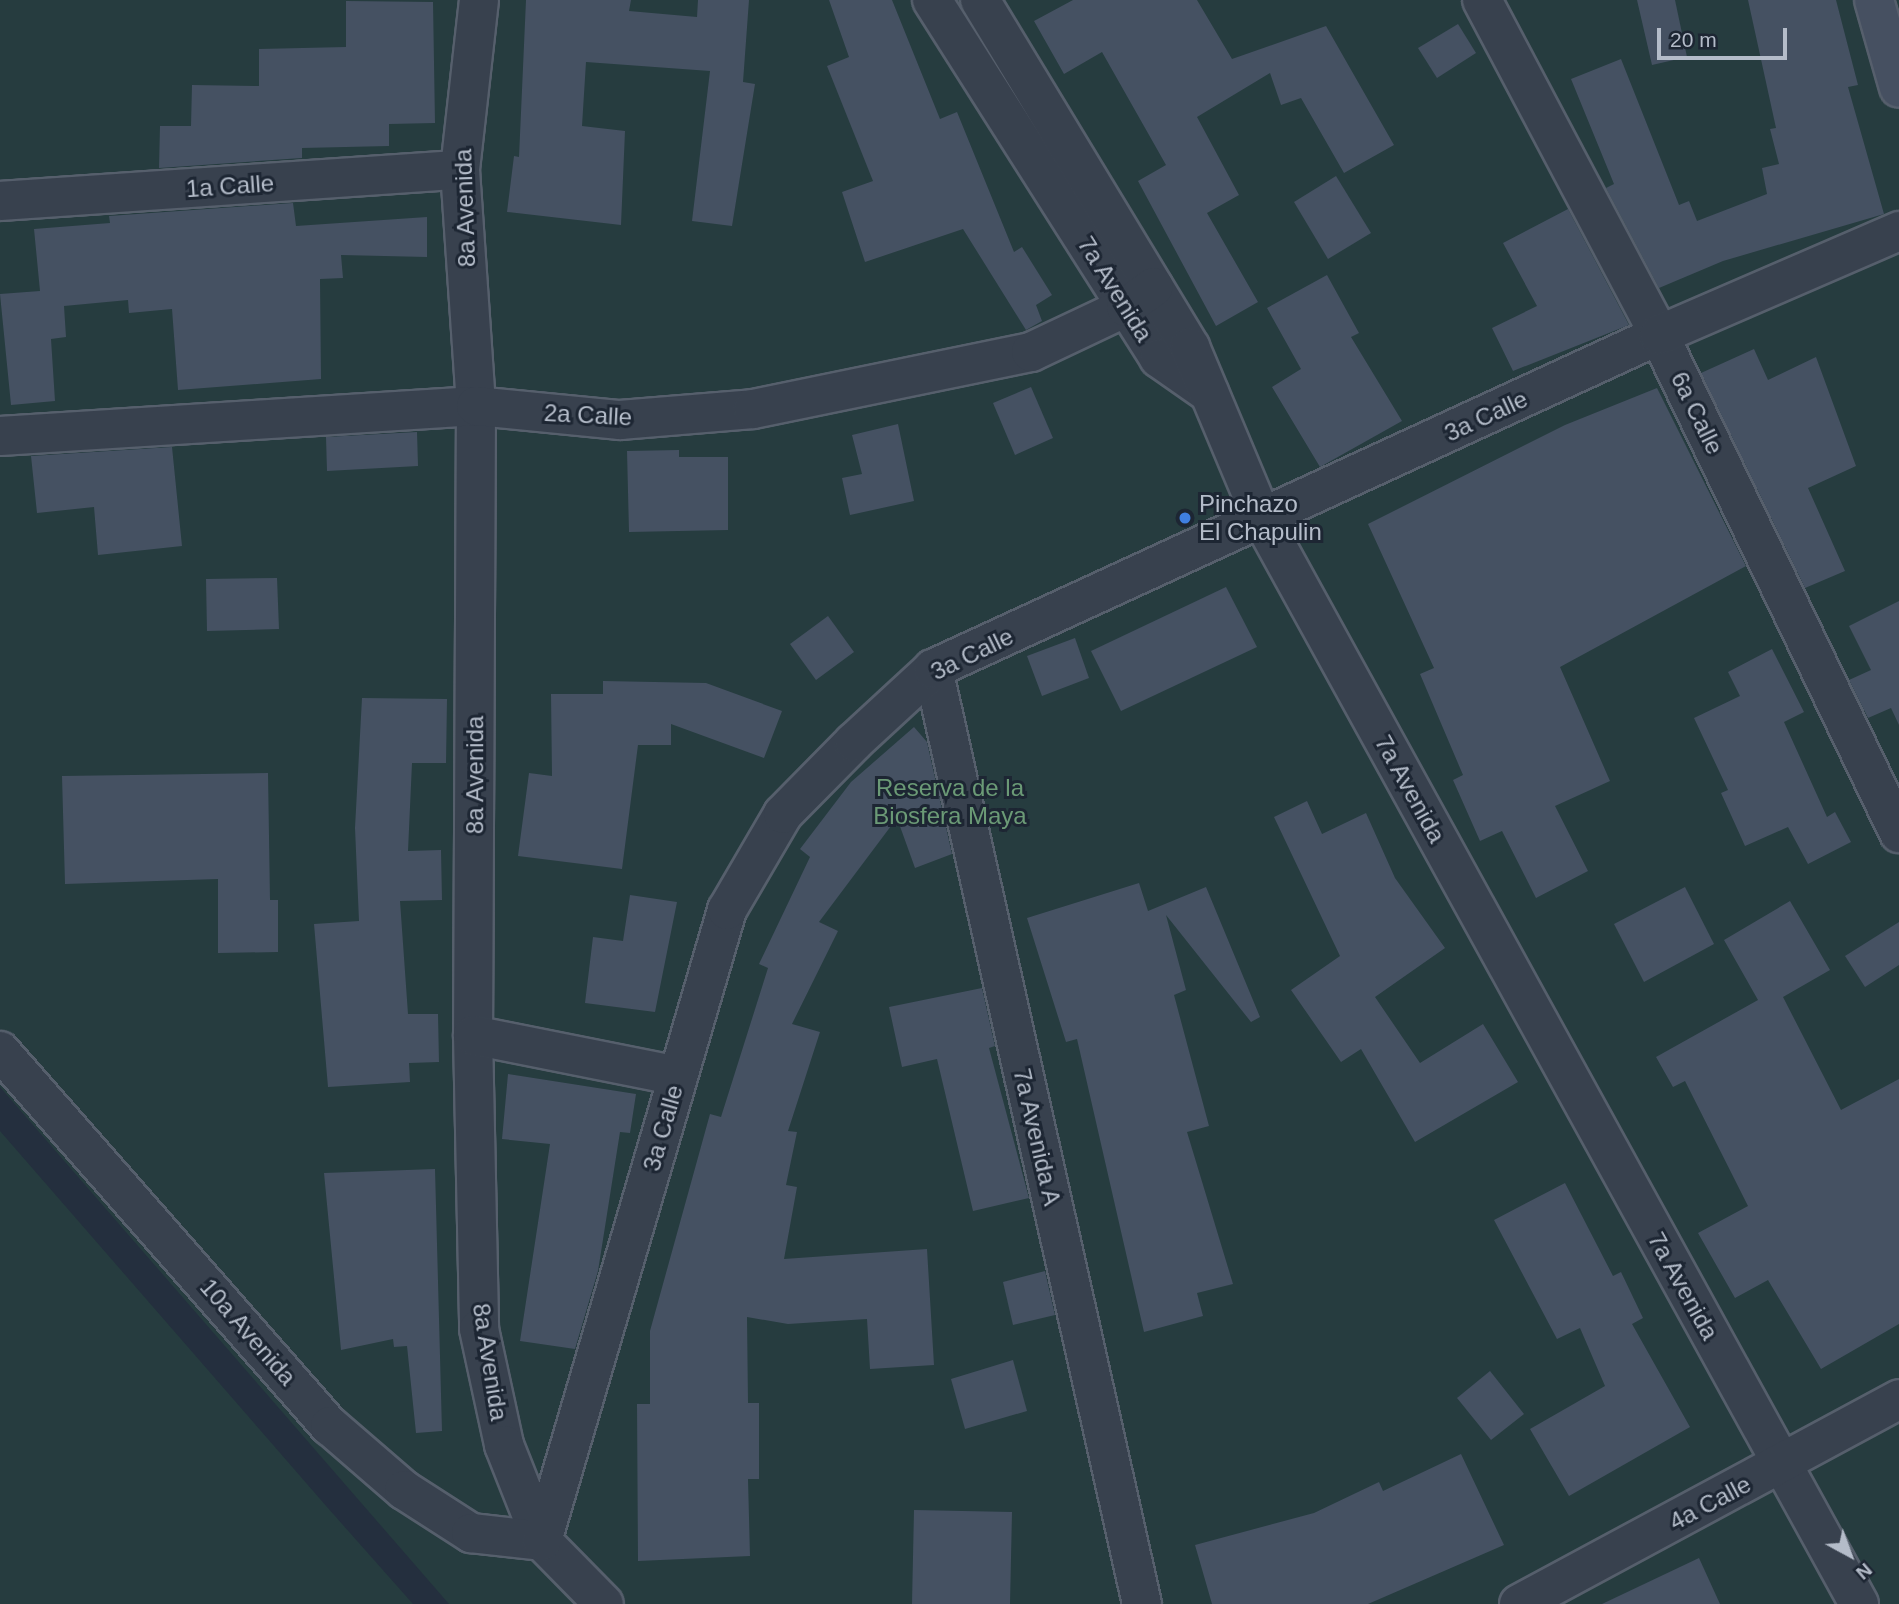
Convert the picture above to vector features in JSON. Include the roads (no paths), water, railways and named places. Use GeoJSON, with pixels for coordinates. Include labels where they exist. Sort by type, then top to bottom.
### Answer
{"type":"FeatureCollection","features":[{"type":"Feature","properties":{"kind":"street","name":"8a Avenida"},"geometry":{"type":"LineString","coordinates":[[479,0],[460,170],[476,406],[473,1035],[479,1329],[504,1445],[542,1541]]}},
{"type":"Feature","properties":{"kind":"street","name":"7a Avenida"},"geometry":{"type":"LineString","coordinates":[[933,0],[1140,297],[1158,358],[1209,393],[1263,521],[1859,1604]]}},
{"type":"Feature","properties":{"kind":"street"},"geometry":{"type":"LineString","coordinates":[[981,0],[1140,297]]}},
{"type":"Feature","properties":{"kind":"street","name":"6a Calle"},"geometry":{"type":"LineString","coordinates":[[1482,0],[1659,335],[1899,833]]}},
{"type":"Feature","properties":{"kind":"street"},"geometry":{"type":"LineString","coordinates":[[1874,0],[1899,88]]}},
{"type":"Feature","properties":{"kind":"street","name":"1a Calle"},"geometry":{"type":"LineString","coordinates":[[0,201],[460,170]]}},
{"type":"Feature","properties":{"kind":"street","name":"3a Calle"},"geometry":{"type":"LineString","coordinates":[[542,1541],[727,911],[783,814],[933,670],[1263,521],[1659,335],[1899,231]]}},
{"type":"Feature","properties":{"kind":"street","name":"2a Calle"},"geometry":{"type":"LineString","coordinates":[[0,436],[476,406],[620,420],[753,409],[1031,352],[1140,297]]}},
{"type":"Feature","properties":{"kind":"street","name":"7a Avenida A"},"geometry":{"type":"LineString","coordinates":[[933,670],[1142,1604]]}},
{"type":"Feature","properties":{"kind":"street"},"geometry":{"type":"LineString","coordinates":[[473,1035],[678,1076]]}},
{"type":"Feature","properties":{"kind":"street","name":"10a Avenida"},"geometry":{"type":"LineString","coordinates":[[0,1051],[330,1426],[404,1490],[471,1533],[542,1541]]}},
{"type":"Feature","properties":{"kind":"street","name":"4a Calle"},"geometry":{"type":"LineString","coordinates":[[1519,1604],[1782,1465],[1899,1399]]}},
{"type":"Feature","properties":{"kind":"street"},"geometry":{"type":"LineString","coordinates":[[542,1541],[604,1604]]}},
{"type":"Feature","properties":{"kind":"place","name":"Pinchazo El Chapulin"},"geometry":{"type":"Point","coordinates":[1185,518]}},
{"type":"Feature","properties":{"kind":"park label","name":"Reserva de la Biosfera Maya"},"geometry":{"type":"Point","coordinates":[950,802]}}]}
